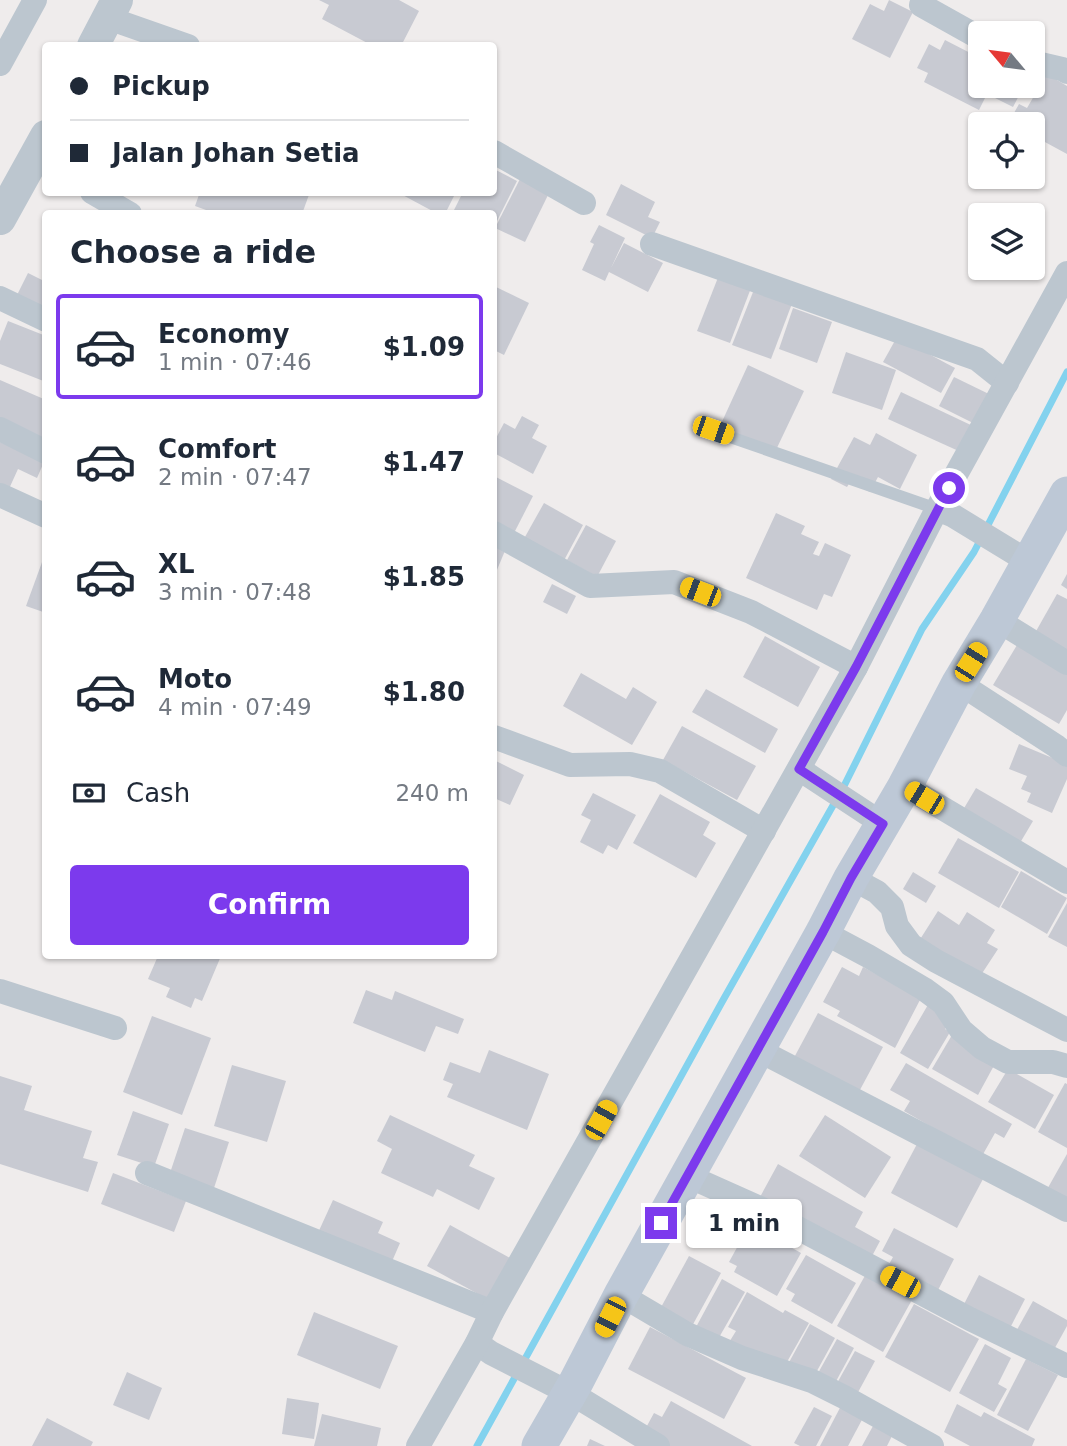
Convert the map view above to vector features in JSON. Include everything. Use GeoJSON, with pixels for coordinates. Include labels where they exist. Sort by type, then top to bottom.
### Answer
{"type":"FeatureCollection","features":[{"type":"Feature","properties":{"kind":"main road"},"geometry":{"type":"LineString","coordinates":[[539,1446],[688,1176],[766,1054],[851,878],[873,817],[905,786],[959,683],[997,620],[1017,555],[1058,531],[1067,494]]}},
{"type":"Feature","properties":{"kind":"street"},"geometry":{"type":"LineString","coordinates":[[0,64],[36,0]]}},
{"type":"Feature","properties":{"kind":"street"},"geometry":{"type":"LineString","coordinates":[[920,5],[968,31]]}},
{"type":"Feature","properties":{"kind":"street"},"geometry":{"type":"LineString","coordinates":[[95,42],[113,9],[180,42]]}},
{"type":"Feature","properties":{"kind":"street"},"geometry":{"type":"LineString","coordinates":[[1045,65],[1067,72]]}},
{"type":"Feature","properties":{"kind":"street"},"geometry":{"type":"LineString","coordinates":[[497,154],[584,203]]}},
{"type":"Feature","properties":{"kind":"street"},"geometry":{"type":"LineString","coordinates":[[0,218],[42,157]]}},
{"type":"Feature","properties":{"kind":"street"},"geometry":{"type":"LineString","coordinates":[[99,196],[123,210]]}},
{"type":"Feature","properties":{"kind":"street"},"geometry":{"type":"LineString","coordinates":[[652,244],[977,359],[1007,383]]}},
{"type":"Feature","properties":{"kind":"street"},"geometry":{"type":"LineString","coordinates":[[418,1446],[484,1348],[492,1312],[764,831],[807,775],[856,667],[944,512],[1007,383],[1067,273]]}},
{"type":"Feature","properties":{"kind":"street"},"geometry":{"type":"LineString","coordinates":[[0,298],[42,318]]}},
{"type":"Feature","properties":{"kind":"street"},"geometry":{"type":"LineString","coordinates":[[0,429],[42,450]]}},
{"type":"Feature","properties":{"kind":"street"},"geometry":{"type":"LineString","coordinates":[[0,495],[42,514]]}},
{"type":"Feature","properties":{"kind":"street"},"geometry":{"type":"LineString","coordinates":[[944,512],[1017,555]]}},
{"type":"Feature","properties":{"kind":"street"},"geometry":{"type":"LineString","coordinates":[[497,535],[590,586],[674,582],[751,612],[856,667]]}},
{"type":"Feature","properties":{"kind":"street"},"geometry":{"type":"LineString","coordinates":[[997,620],[1067,663]]}},
{"type":"Feature","properties":{"kind":"street"},"geometry":{"type":"LineString","coordinates":[[959,683],[1067,755]]}},
{"type":"Feature","properties":{"kind":"street"},"geometry":{"type":"LineString","coordinates":[[497,738],[570,765],[629,764],[660,771],[764,831]]}},
{"type":"Feature","properties":{"kind":"street"},"geometry":{"type":"LineString","coordinates":[[807,775],[873,817]]}},
{"type":"Feature","properties":{"kind":"street"},"geometry":{"type":"LineString","coordinates":[[905,786],[1067,882]]}},
{"type":"Feature","properties":{"kind":"street"},"geometry":{"type":"LineString","coordinates":[[851,878],[877,891],[892,907],[897,926],[911,945],[1067,1030]]}},
{"type":"Feature","properties":{"kind":"street"},"geometry":{"type":"LineString","coordinates":[[823,932],[868,956],[943,1003],[961,1030],[982,1048],[1007,1062],[1053,1062],[1067,1066]]}},
{"type":"Feature","properties":{"kind":"street"},"geometry":{"type":"LineString","coordinates":[[0,991],[115,1028]]}},
{"type":"Feature","properties":{"kind":"street"},"geometry":{"type":"LineString","coordinates":[[766,1054],[1067,1210]]}},
{"type":"Feature","properties":{"kind":"street"},"geometry":{"type":"LineString","coordinates":[[147,1173],[492,1312]]}},
{"type":"Feature","properties":{"kind":"street"},"geometry":{"type":"LineString","coordinates":[[688,1176],[760,1208],[970,1319],[1067,1366]]}},
{"type":"Feature","properties":{"kind":"street"},"geometry":{"type":"LineString","coordinates":[[621,1295],[687,1334],[742,1358],[812,1381],[844,1396],[932,1446]]}},
{"type":"Feature","properties":{"kind":"street"},"geometry":{"type":"LineString","coordinates":[[484,1348],[569,1393],[658,1446]]}},
{"type":"Feature","properties":{"kind":"lane"},"geometry":{"type":"LineString","coordinates":[[713,430],[944,512]]}},
{"type":"Feature","properties":{"kind":"building"},"geometry":{"type":"Polygon","coordinates":[[[319,0],[399,0],[419,11],[403,42],[365,42],[322,19],[329,5],[319,0]]]}},
{"type":"Feature","properties":{"kind":"building"},"geometry":{"type":"Polygon","coordinates":[[[889,0],[913,12],[890,58],[852,39],[870,4],[884,11],[889,0]]]}},
{"type":"Feature","properties":{"kind":"building"},"geometry":{"type":"Polygon","coordinates":[[[945,40],[968,52],[968,98],[985,98],[979,110],[924,82],[928,73],[917,68],[929,44],[940,50],[945,40]]]}},
{"type":"Feature","properties":{"kind":"building"},"geometry":{"type":"Polygon","coordinates":[[[1047,74],[1067,86],[1067,154],[1045,142],[1045,112],[1015,112],[1019,104],[1027,108],[1033,98],[1045,98],[1047,74]]]}},
{"type":"Feature","properties":{"kind":"building"},"geometry":{"type":"Polygon","coordinates":[[[995,98],[1018,98],[1013,107],[995,98]]]}},
{"type":"Feature","properties":{"kind":"building"},"geometry":{"type":"Polygon","coordinates":[[[497,171],[517,181],[497,221],[497,210],[454,210],[461,196],[497,196],[497,171]]]}},
{"type":"Feature","properties":{"kind":"building"},"geometry":{"type":"Polygon","coordinates":[[[521,177],[550,191],[525,242],[497,229],[521,177]]]}},
{"type":"Feature","properties":{"kind":"building"},"geometry":{"type":"Polygon","coordinates":[[[621,184],[655,202],[648,217],[660,222],[652,238],[606,215],[621,184]]]}},
{"type":"Feature","properties":{"kind":"building"},"geometry":{"type":"Polygon","coordinates":[[[199,196],[309,196],[303,210],[206,210],[195,206],[199,196]]]}},
{"type":"Feature","properties":{"kind":"building"},"geometry":{"type":"Polygon","coordinates":[[[404,196],[454,196],[447,210],[431,210],[404,196]]]}},
{"type":"Feature","properties":{"kind":"building"},"geometry":{"type":"Polygon","coordinates":[[[599,225],[625,238],[611,268],[624,243],[663,263],[648,292],[609,272],[605,281],[582,270],[594,244],[590,242],[599,225]]]}},
{"type":"Feature","properties":{"kind":"building"},"geometry":{"type":"Polygon","coordinates":[[[28,273],[42,280],[42,312],[15,299],[28,273]]]}},
{"type":"Feature","properties":{"kind":"building"},"geometry":{"type":"Polygon","coordinates":[[[719,275],[751,288],[730,343],[697,331],[719,275]]]}},
{"type":"Feature","properties":{"kind":"building"},"geometry":{"type":"Polygon","coordinates":[[[497,287],[529,303],[504,355],[497,352],[497,287]]]}},
{"type":"Feature","properties":{"kind":"building"},"geometry":{"type":"Polygon","coordinates":[[[755,287],[793,301],[771,359],[732,345],[755,287]]]}},
{"type":"Feature","properties":{"kind":"building"},"geometry":{"type":"Polygon","coordinates":[[[793,308],[832,322],[817,363],[779,349],[793,308]]]}},
{"type":"Feature","properties":{"kind":"building"},"geometry":{"type":"Polygon","coordinates":[[[8,321],[42,334],[42,380],[0,364],[0,341],[8,321]]]}},
{"type":"Feature","properties":{"kind":"building"},"geometry":{"type":"Polygon","coordinates":[[[897,337],[955,368],[941,393],[883,362],[897,337]]]}},
{"type":"Feature","properties":{"kind":"building"},"geometry":{"type":"Polygon","coordinates":[[[846,352],[896,370],[882,410],[832,393],[846,352]]]}},
{"type":"Feature","properties":{"kind":"building"},"geometry":{"type":"Polygon","coordinates":[[[748,365],[804,391],[775,452],[720,426],[748,365]]]}},
{"type":"Feature","properties":{"kind":"building"},"geometry":{"type":"Polygon","coordinates":[[[954,377],[993,396],[979,426],[939,406],[954,377]]]}},
{"type":"Feature","properties":{"kind":"building"},"geometry":{"type":"Polygon","coordinates":[[[0,380],[42,398],[42,446],[0,427],[0,380]]]}},
{"type":"Feature","properties":{"kind":"building"},"geometry":{"type":"Polygon","coordinates":[[[901,392],[975,427],[963,453],[888,419],[901,392]]]}},
{"type":"Feature","properties":{"kind":"building"},"geometry":{"type":"Polygon","coordinates":[[[522,416],[539,425],[532,438],[547,446],[533,474],[497,455],[497,436],[504,423],[515,429],[522,416]]]}},
{"type":"Feature","properties":{"kind":"building"},"geometry":{"type":"Polygon","coordinates":[[[876,433],[917,455],[900,489],[878,477],[870,492],[850,482],[847,487],[831,479],[854,437],[870,445],[876,433]]]}},
{"type":"Feature","properties":{"kind":"building"},"geometry":{"type":"Polygon","coordinates":[[[0,442],[42,461],[37,478],[18,469],[8,491],[0,487],[0,442]]]}},
{"type":"Feature","properties":{"kind":"building"},"geometry":{"type":"Polygon","coordinates":[[[497,478],[533,496],[513,535],[497,527],[497,478]]]}},
{"type":"Feature","properties":{"kind":"building"},"geometry":{"type":"Polygon","coordinates":[[[544,503],[583,525],[561,566],[521,544],[544,503]]]}},
{"type":"Feature","properties":{"kind":"building"},"geometry":{"type":"Polygon","coordinates":[[[776,513],[805,526],[801,534],[819,542],[813,554],[819,556],[825,543],[851,555],[832,597],[824,594],[817,610],[746,578],[776,513]]]}},
{"type":"Feature","properties":{"kind":"building"},"geometry":{"type":"Polygon","coordinates":[[[586,525],[616,541],[597,577],[567,560],[586,525]]]}},
{"type":"Feature","properties":{"kind":"building"},"geometry":{"type":"Polygon","coordinates":[[[497,541],[507,546],[497,570],[497,541]]]}},
{"type":"Feature","properties":{"kind":"building"},"geometry":{"type":"Polygon","coordinates":[[[42,562],[42,612],[26,606],[42,562]]]}},
{"type":"Feature","properties":{"kind":"building"},"geometry":{"type":"Polygon","coordinates":[[[1067,574],[1067,589],[1061,585],[1067,574]]]}},
{"type":"Feature","properties":{"kind":"building"},"geometry":{"type":"Polygon","coordinates":[[[552,584],[576,596],[567,614],[543,602],[552,584]]]}},
{"type":"Feature","properties":{"kind":"building"},"geometry":{"type":"Polygon","coordinates":[[[1057,594],[1067,599],[1067,652],[1035,633],[1057,594]]]}},
{"type":"Feature","properties":{"kind":"building"},"geometry":{"type":"Polygon","coordinates":[[[765,636],[820,667],[798,707],[743,677],[765,636]]]}},
{"type":"Feature","properties":{"kind":"building"},"geometry":{"type":"Polygon","coordinates":[[[1017,645],[1067,674],[1067,710],[1059,724],[993,685],[1017,645]]]}},
{"type":"Feature","properties":{"kind":"building"},"geometry":{"type":"Polygon","coordinates":[[[581,673],[626,699],[633,687],[657,702],[632,745],[563,706],[581,673]]]}},
{"type":"Feature","properties":{"kind":"building"},"geometry":{"type":"Polygon","coordinates":[[[706,689],[778,729],[765,753],[692,712],[706,689]]]}},
{"type":"Feature","properties":{"kind":"building"},"geometry":{"type":"Polygon","coordinates":[[[682,726],[756,766],[737,800],[663,760],[682,726]]]}},
{"type":"Feature","properties":{"kind":"building"},"geometry":{"type":"Polygon","coordinates":[[[1019,744],[1067,764],[1067,779],[1052,813],[1027,802],[1031,793],[1021,789],[1027,776],[1009,769],[1019,744]]]}},
{"type":"Feature","properties":{"kind":"building"},"geometry":{"type":"Polygon","coordinates":[[[497,762],[524,775],[510,805],[497,799],[497,762]]]}},
{"type":"Feature","properties":{"kind":"building"},"geometry":{"type":"Polygon","coordinates":[[[976,788],[1033,821],[1017,848],[960,815],[976,788]]]}},
{"type":"Feature","properties":{"kind":"building"},"geometry":{"type":"Polygon","coordinates":[[[593,793],[636,815],[617,850],[608,845],[603,854],[580,842],[591,820],[581,815],[593,793]]]}},
{"type":"Feature","properties":{"kind":"building"},"geometry":{"type":"Polygon","coordinates":[[[660,794],[710,822],[703,835],[716,843],[696,878],[633,843],[660,794]]]}},
{"type":"Feature","properties":{"kind":"building"},"geometry":{"type":"Polygon","coordinates":[[[958,838],[1019,872],[999,908],[938,873],[958,838]]]}},
{"type":"Feature","properties":{"kind":"building"},"geometry":{"type":"Polygon","coordinates":[[[1021,871],[1067,898],[1047,934],[1001,907],[1021,871]]]}},
{"type":"Feature","properties":{"kind":"building"},"geometry":{"type":"Polygon","coordinates":[[[913,872],[936,886],[926,903],[903,889],[913,872]]]}},
{"type":"Feature","properties":{"kind":"building"},"geometry":{"type":"Polygon","coordinates":[[[1067,903],[1067,947],[1048,937],[1067,903]]]}},
{"type":"Feature","properties":{"kind":"building"},"geometry":{"type":"Polygon","coordinates":[[[938,911],[959,925],[967,912],[995,930],[987,943],[998,949],[979,978],[919,941],[938,911]]]}},
{"type":"Feature","properties":{"kind":"building"},"geometry":{"type":"Polygon","coordinates":[[[157,959],[220,959],[202,1001],[195,998],[191,1008],[166,997],[170,988],[148,979],[157,959]]]}},
{"type":"Feature","properties":{"kind":"building"},"geometry":{"type":"Polygon","coordinates":[[[842,967],[859,976],[863,967],[921,998],[895,1048],[837,1016],[840,1011],[823,1002],[842,967]]]}},
{"type":"Feature","properties":{"kind":"building"},"geometry":{"type":"Polygon","coordinates":[[[366,990],[392,1000],[395,991],[464,1019],[458,1034],[436,1026],[425,1052],[353,1023],[366,990]]]}},
{"type":"Feature","properties":{"kind":"building"},"geometry":{"type":"Polygon","coordinates":[[[929,1003],[952,1017],[945,1029],[950,1032],[928,1069],[900,1053],[929,1003]]]}},
{"type":"Feature","properties":{"kind":"building"},"geometry":{"type":"Polygon","coordinates":[[[818,1013],[883,1047],[854,1101],[789,1067],[818,1013]]]}},
{"type":"Feature","properties":{"kind":"building"},"geometry":{"type":"Polygon","coordinates":[[[152,1016],[211,1038],[182,1115],[123,1092],[152,1016]]]}},
{"type":"Feature","properties":{"kind":"building"},"geometry":{"type":"Polygon","coordinates":[[[952,1035],[997,1060],[978,1095],[932,1069],[952,1035]]]}},
{"type":"Feature","properties":{"kind":"building"},"geometry":{"type":"Polygon","coordinates":[[[489,1050],[549,1074],[527,1130],[447,1097],[453,1084],[443,1080],[450,1062],[480,1073],[489,1050]]]}},
{"type":"Feature","properties":{"kind":"building"},"geometry":{"type":"Polygon","coordinates":[[[906,1063],[1012,1124],[1004,1138],[995,1133],[982,1156],[904,1111],[910,1101],[890,1090],[906,1063]]]}},
{"type":"Feature","properties":{"kind":"building"},"geometry":{"type":"Polygon","coordinates":[[[232,1065],[286,1081],[267,1142],[214,1126],[232,1065]]]}},
{"type":"Feature","properties":{"kind":"building"},"geometry":{"type":"Polygon","coordinates":[[[1008,1069],[1054,1095],[1035,1129],[988,1102],[1008,1069]]]}},
{"type":"Feature","properties":{"kind":"building"},"geometry":{"type":"Polygon","coordinates":[[[0,1076],[32,1086],[24,1110],[92,1131],[83,1158],[98,1162],[88,1192],[0,1164],[0,1076]]]}},
{"type":"Feature","properties":{"kind":"building"},"geometry":{"type":"Polygon","coordinates":[[[1065,1083],[1067,1084],[1067,1148],[1038,1132],[1065,1083]]]}},
{"type":"Feature","properties":{"kind":"building"},"geometry":{"type":"Polygon","coordinates":[[[133,1111],[169,1124],[154,1167],[117,1155],[133,1111]]]}},
{"type":"Feature","properties":{"kind":"building"},"geometry":{"type":"Polygon","coordinates":[[[390,1115],[475,1155],[469,1166],[495,1178],[479,1210],[437,1189],[433,1197],[381,1173],[392,1149],[377,1141],[390,1115]]]}},
{"type":"Feature","properties":{"kind":"building"},"geometry":{"type":"Polygon","coordinates":[[[825,1115],[891,1157],[865,1198],[799,1156],[825,1115]]]}},
{"type":"Feature","properties":{"kind":"building"},"geometry":{"type":"Polygon","coordinates":[[[185,1128],[229,1142],[214,1188],[170,1173],[185,1128]]]}},
{"type":"Feature","properties":{"kind":"building"},"geometry":{"type":"Polygon","coordinates":[[[917,1144],[983,1179],[957,1228],[891,1193],[917,1144]]]}},
{"type":"Feature","properties":{"kind":"building"},"geometry":{"type":"Polygon","coordinates":[[[1067,1154],[1067,1215],[1041,1200],[1067,1154]]]}},
{"type":"Feature","properties":{"kind":"building"},"geometry":{"type":"Polygon","coordinates":[[[778,1164],[863,1212],[855,1227],[880,1241],[871,1258],[760,1197],[778,1164]]]}},
{"type":"Feature","properties":{"kind":"building"},"geometry":{"type":"Polygon","coordinates":[[[113,1173],[186,1201],[174,1232],[101,1204],[113,1173]]]}},
{"type":"Feature","properties":{"kind":"building"},"geometry":{"type":"Polygon","coordinates":[[[333,1200],[383,1222],[378,1233],[400,1243],[390,1266],[317,1235],[333,1200]]]}},
{"type":"Feature","properties":{"kind":"building"},"geometry":{"type":"Polygon","coordinates":[[[750,1224],[801,1253],[777,1296],[734,1272],[737,1266],[729,1262],[750,1224]]]}},
{"type":"Feature","properties":{"kind":"building"},"geometry":{"type":"Polygon","coordinates":[[[450,1225],[512,1259],[489,1300],[427,1266],[450,1225]]]}},
{"type":"Feature","properties":{"kind":"building"},"geometry":{"type":"Polygon","coordinates":[[[894,1228],[954,1259],[936,1294],[887,1268],[893,1257],[882,1251],[894,1228]]]}},
{"type":"Feature","properties":{"kind":"building"},"geometry":{"type":"Polygon","coordinates":[[[806,1255],[856,1283],[832,1324],[791,1301],[795,1294],[786,1289],[806,1255]]]}},
{"type":"Feature","properties":{"kind":"building"},"geometry":{"type":"Polygon","coordinates":[[[689,1256],[721,1273],[691,1328],[659,1311],[689,1256]]]}},
{"type":"Feature","properties":{"kind":"building"},"geometry":{"type":"Polygon","coordinates":[[[867,1272],[913,1298],[883,1352],[837,1326],[867,1272]]]}},
{"type":"Feature","properties":{"kind":"building"},"geometry":{"type":"Polygon","coordinates":[[[979,1275],[1025,1299],[1008,1332],[962,1308],[979,1275]]]}},
{"type":"Feature","properties":{"kind":"building"},"geometry":{"type":"Polygon","coordinates":[[[722,1279],[745,1292],[717,1341],[695,1329],[722,1279]]]}},
{"type":"Feature","properties":{"kind":"building"},"geometry":{"type":"Polygon","coordinates":[[[747,1292],[783,1313],[785,1310],[809,1323],[783,1369],[728,1344],[736,1331],[728,1327],[747,1292]]]}},
{"type":"Feature","properties":{"kind":"building"},"geometry":{"type":"Polygon","coordinates":[[[1033,1301],[1067,1320],[1067,1326],[1051,1355],[1014,1335],[1033,1301]]]}},
{"type":"Feature","properties":{"kind":"building"},"geometry":{"type":"Polygon","coordinates":[[[914,1304],[979,1339],[950,1392],[885,1357],[914,1304]]]}},
{"type":"Feature","properties":{"kind":"building"},"geometry":{"type":"Polygon","coordinates":[[[314,1312],[398,1346],[380,1389],[297,1355],[314,1312]]]}},
{"type":"Feature","properties":{"kind":"building"},"geometry":{"type":"Polygon","coordinates":[[[810,1324],[835,1338],[812,1380],[787,1366],[810,1324]]]}},
{"type":"Feature","properties":{"kind":"building"},"geometry":{"type":"Polygon","coordinates":[[[650,1327],[746,1378],[724,1419],[628,1369],[650,1327]]]}},
{"type":"Feature","properties":{"kind":"building"},"geometry":{"type":"Polygon","coordinates":[[[837,1339],[854,1348],[834,1385],[817,1375],[837,1339]]]}},
{"type":"Feature","properties":{"kind":"building"},"geometry":{"type":"Polygon","coordinates":[[[985,1344],[1011,1358],[998,1384],[1007,1389],[994,1412],[959,1393],[985,1344]]]}},
{"type":"Feature","properties":{"kind":"building"},"geometry":{"type":"Polygon","coordinates":[[[855,1351],[875,1361],[856,1396],[836,1385],[855,1351]]]}},
{"type":"Feature","properties":{"kind":"building"},"geometry":{"type":"Polygon","coordinates":[[[1026,1359],[1058,1375],[1028,1431],[997,1415],[1026,1359]]]}},
{"type":"Feature","properties":{"kind":"building"},"geometry":{"type":"Polygon","coordinates":[[[127,1372],[162,1388],[149,1420],[113,1405],[127,1372]]]}},
{"type":"Feature","properties":{"kind":"building"},"geometry":{"type":"Polygon","coordinates":[[[287,1398],[319,1403],[314,1439],[282,1434],[287,1398]]]}},
{"type":"Feature","properties":{"kind":"building"},"geometry":{"type":"Polygon","coordinates":[[[671,1401],[752,1446],[662,1446],[642,1435],[654,1413],[662,1417],[671,1401]]]}},
{"type":"Feature","properties":{"kind":"building"},"geometry":{"type":"Polygon","coordinates":[[[842,1404],[864,1416],[848,1446],[820,1446],[842,1404]]]}},
{"type":"Feature","properties":{"kind":"building"},"geometry":{"type":"Polygon","coordinates":[[[957,1404],[981,1417],[984,1412],[1035,1439],[1032,1446],[970,1446],[944,1432],[957,1404]]]}},
{"type":"Feature","properties":{"kind":"building"},"geometry":{"type":"Polygon","coordinates":[[[814,1407],[832,1416],[816,1446],[800,1446],[794,1443],[814,1407]]]}},
{"type":"Feature","properties":{"kind":"building"},"geometry":{"type":"Polygon","coordinates":[[[322,1414],[381,1428],[377,1446],[314,1446],[322,1414]]]}},
{"type":"Feature","properties":{"kind":"building"},"geometry":{"type":"Polygon","coordinates":[[[47,1418],[93,1442],[91,1446],[32,1446],[47,1418]]]}},
{"type":"Feature","properties":{"kind":"building"},"geometry":{"type":"Polygon","coordinates":[[[873,1426],[892,1436],[887,1446],[862,1446],[873,1426]]]}},
{"type":"Feature","properties":{"kind":"building"},"geometry":{"type":"Polygon","coordinates":[[[590,1439],[605,1446],[587,1446],[590,1439]]]}},
{"type":"Feature","properties":{"kind":"waterway"},"geometry":{"type":"LineString","coordinates":[[477,1446],[844,786],[922,629],[974,552],[1067,372]]}},
{"type":"Feature","properties":{"kind":"route"},"geometry":{"type":"LineString","coordinates":[[661,1223],[883,824],[799,769],[856,667],[949,488]]}}]}
